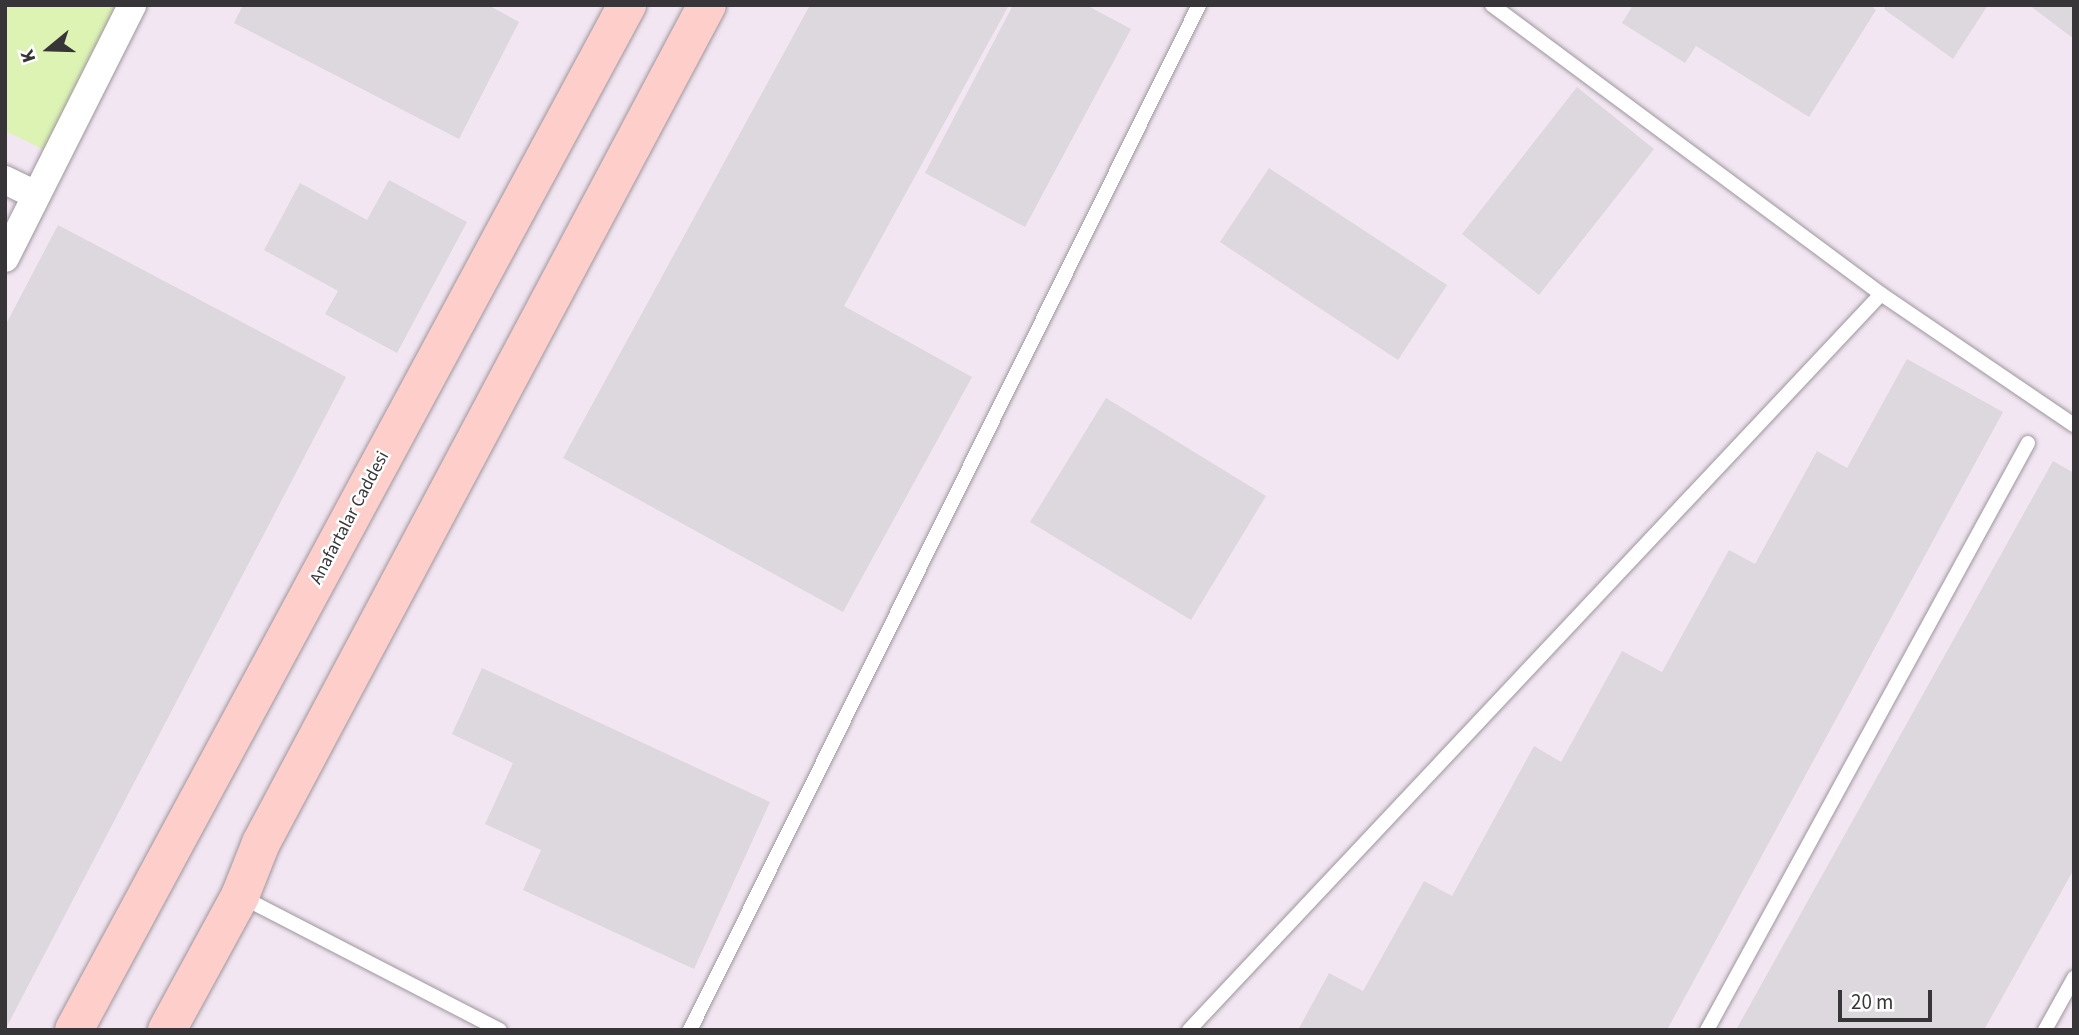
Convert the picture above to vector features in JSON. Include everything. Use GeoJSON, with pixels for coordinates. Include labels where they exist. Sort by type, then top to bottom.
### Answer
{"type":"FeatureCollection","features":[{"type":"Feature","properties":{"kind":"main road","name":"Anafartalar Caddesi"},"geometry":{"type":"LineString","coordinates":[[74,1030],[627,5]]}},
{"type":"Feature","properties":{"kind":"main road"},"geometry":{"type":"LineString","coordinates":[[167,1030],[240,896],[261,843],[707,5]]}},
{"type":"Feature","properties":{"kind":"street"},"geometry":{"type":"LineString","coordinates":[[5,258],[132,5]]}},
{"type":"Feature","properties":{"kind":"street"},"geometry":{"type":"LineString","coordinates":[[5,180],[36,195]]}},
{"type":"Feature","properties":{"kind":"lane"},"geometry":{"type":"LineString","coordinates":[[690,1030],[1199,5]]}},
{"type":"Feature","properties":{"kind":"lane"},"geometry":{"type":"LineString","coordinates":[[1492,5],[1881,294],[2074,425]]}},
{"type":"Feature","properties":{"kind":"lane"},"geometry":{"type":"LineString","coordinates":[[1189,1030],[1881,294]]}},
{"type":"Feature","properties":{"kind":"lane"},"geometry":{"type":"LineString","coordinates":[[1707,1030],[2028,443]]}},
{"type":"Feature","properties":{"kind":"lane"},"geometry":{"type":"LineString","coordinates":[[240,896],[500,1030]]}},
{"type":"Feature","properties":{"kind":"lane"},"geometry":{"type":"LineString","coordinates":[[2045,1030],[2074,978]]}},
{"type":"Feature","properties":{"kind":"shaded area"},"geometry":{"type":"Polygon","coordinates":[[[5,5],[2074,5],[2074,1030],[5,1030],[5,5]]]}},
{"type":"Feature","properties":{"kind":"green space"},"geometry":{"type":"Polygon","coordinates":[[[5,5],[116,5],[47,151],[5,131],[5,5]]]}},
{"type":"Feature","properties":{"kind":"building"},"geometry":{"type":"Polygon","coordinates":[[[243,5],[488,5],[519,22],[459,139],[234,23],[243,5]]]}},
{"type":"Feature","properties":{"kind":"building"},"geometry":{"type":"Polygon","coordinates":[[[810,5],[1009,5],[844,306],[972,377],[843,612],[563,458],[810,5]]]}},
{"type":"Feature","properties":{"kind":"building"},"geometry":{"type":"Polygon","coordinates":[[[1013,5],[1086,5],[1131,29],[1025,227],[925,173],[1013,5]]]}},
{"type":"Feature","properties":{"kind":"building"},"geometry":{"type":"Polygon","coordinates":[[[1633,5],[1870,5],[1876,10],[1809,117],[1696,46],[1685,63],[1622,23],[1633,5]]]}},
{"type":"Feature","properties":{"kind":"building"},"geometry":{"type":"Polygon","coordinates":[[[1886,5],[1988,5],[1953,59],[1884,9],[1886,5]]]}},
{"type":"Feature","properties":{"kind":"building"},"geometry":{"type":"Polygon","coordinates":[[[2029,5],[2074,5],[2074,39],[2029,5]]]}},
{"type":"Feature","properties":{"kind":"building"},"geometry":{"type":"Polygon","coordinates":[[[1577,87],[1654,149],[1539,295],[1462,234],[1577,87]]]}},
{"type":"Feature","properties":{"kind":"building"},"geometry":{"type":"Polygon","coordinates":[[[1269,168],[1447,285],[1398,360],[1220,242],[1269,168]]]}},
{"type":"Feature","properties":{"kind":"building"},"geometry":{"type":"Polygon","coordinates":[[[389,180],[467,222],[397,353],[325,314],[338,291],[264,250],[300,183],[367,220],[389,180]]]}},
{"type":"Feature","properties":{"kind":"building"},"geometry":{"type":"Polygon","coordinates":[[[58,225],[346,377],[5,1030],[5,326],[58,225]]]}},
{"type":"Feature","properties":{"kind":"building"},"geometry":{"type":"Polygon","coordinates":[[[1907,359],[2003,412],[1667,1030],[1298,1030],[1329,973],[1363,991],[1424,881],[1452,896],[1534,746],[1561,762],[1622,651],[1662,672],[1729,550],[1755,564],[1817,451],[1847,468],[1907,359]]]}},
{"type":"Feature","properties":{"kind":"building"},"geometry":{"type":"Polygon","coordinates":[[[1106,398],[1266,496],[1191,620],[1030,522],[1106,398]]]}},
{"type":"Feature","properties":{"kind":"building"},"geometry":{"type":"Polygon","coordinates":[[[2053,461],[2074,473],[2074,869],[1984,1030],[1736,1030],[2053,461]]]}},
{"type":"Feature","properties":{"kind":"building"},"geometry":{"type":"Polygon","coordinates":[[[482,668],[770,802],[694,969],[523,890],[541,850],[485,824],[513,763],[452,734],[482,668]]]}}]}
